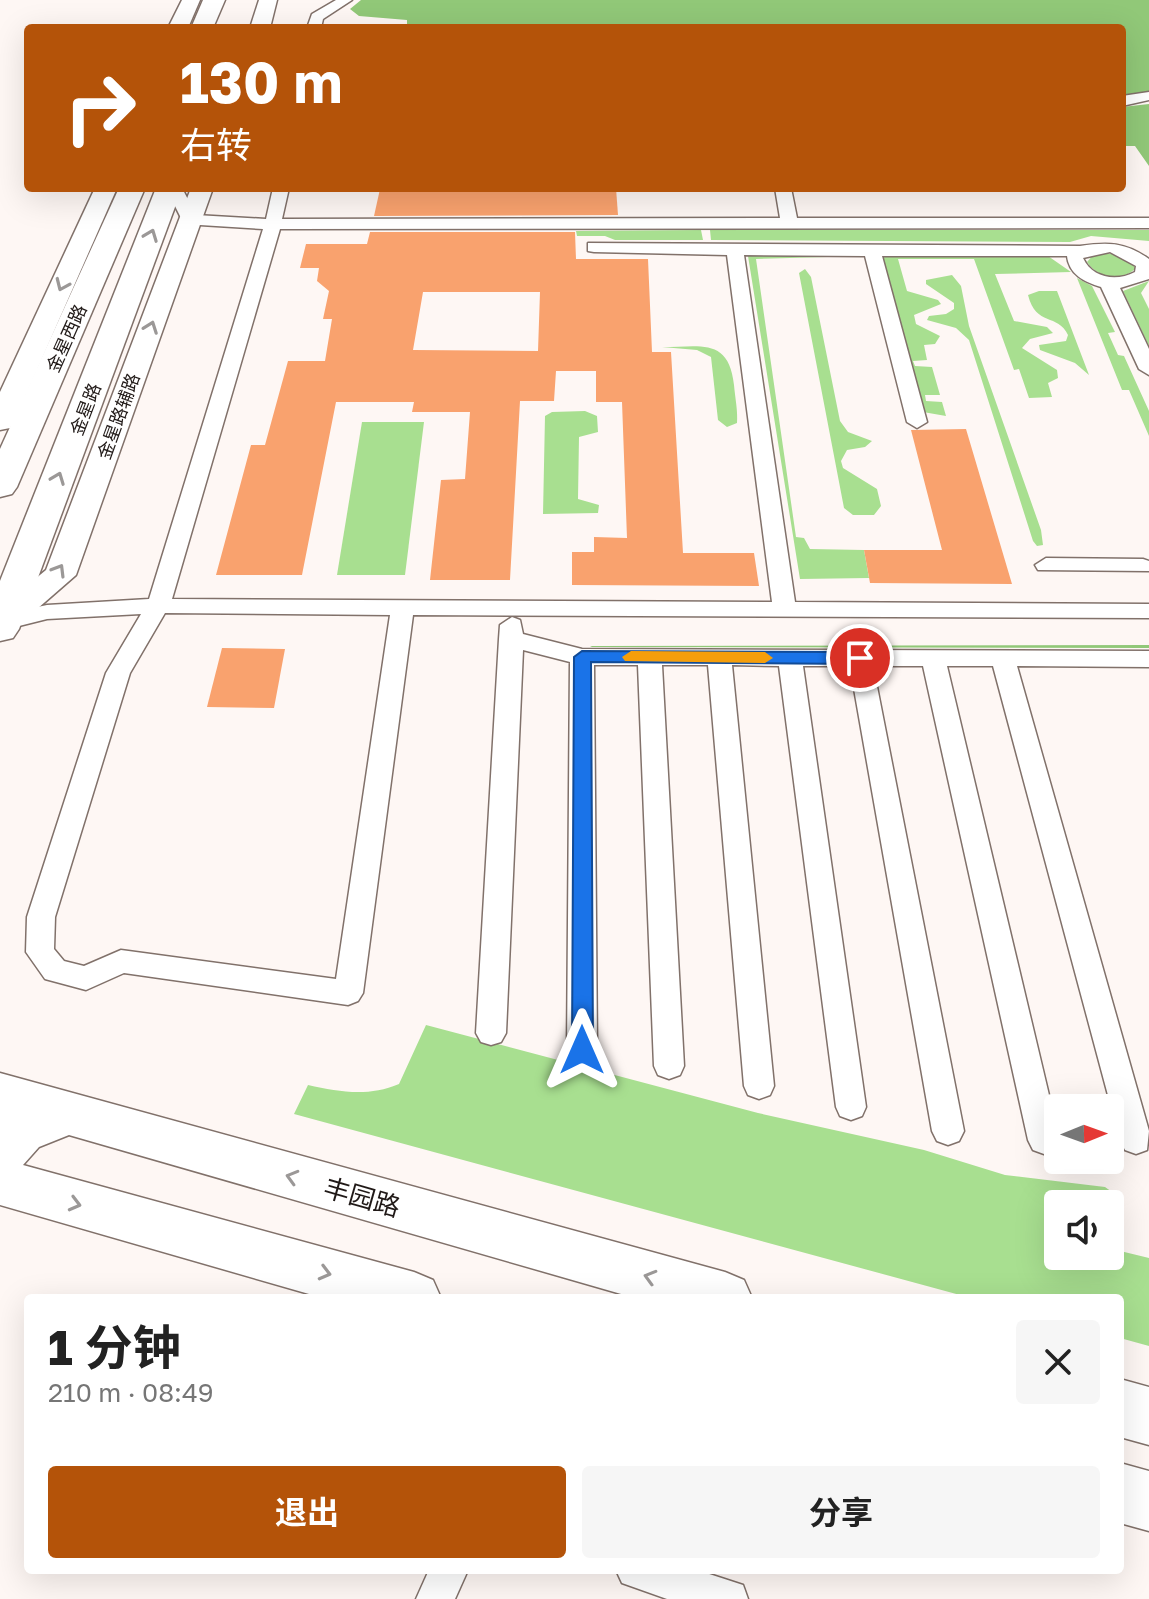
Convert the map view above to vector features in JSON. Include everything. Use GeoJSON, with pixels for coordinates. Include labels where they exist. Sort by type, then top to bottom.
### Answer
{"type":"FeatureCollection","features":[{"type":"Feature","properties":{"kind":"main road"},"geometry":{"type":"LineString","coordinates":[[204,24],[214,0]]}},
{"type":"Feature","properties":{"kind":"main road","name":"金星西路"},"geometry":{"type":"LineString","coordinates":[[0,487],[130,192]]}},
{"type":"Feature","properties":{"kind":"main road","name":"金星路"},"geometry":{"type":"LineString","coordinates":[[1,626],[170,192]]}},
{"type":"Feature","properties":{"kind":"main road","name":"丰园路"},"geometry":{"type":"LineString","coordinates":[[0,1094],[711,1294]]}},
{"type":"Feature","properties":{"kind":"main road"},"geometry":{"type":"LineString","coordinates":[[0,1154],[21,1131],[67,1114]]}},
{"type":"Feature","properties":{"kind":"main road"},"geometry":{"type":"LineString","coordinates":[[0,1182],[400,1294]]}},
{"type":"Feature","properties":{"kind":"main road"},"geometry":{"type":"LineString","coordinates":[[1124,1409],[1149,1416]]}},
{"type":"Feature","properties":{"kind":"main road"},"geometry":{"type":"LineString","coordinates":[[1124,1494],[1149,1501]]}},
{"type":"Feature","properties":{"kind":"street"},"geometry":{"type":"LineString","coordinates":[[180,24],[191,0]]}},
{"type":"Feature","properties":{"kind":"street"},"geometry":{"type":"LineString","coordinates":[[261,24],[268,0]]}},
{"type":"Feature","properties":{"kind":"street"},"geometry":{"type":"LineString","coordinates":[[315,24],[317,17],[345,0]]}},
{"type":"Feature","properties":{"kind":"street"},"geometry":{"type":"LineString","coordinates":[[1126,100],[1149,96]]}},
{"type":"Feature","properties":{"kind":"street"},"geometry":{"type":"LineString","coordinates":[[0,422],[104,192]]}},
{"type":"Feature","properties":{"kind":"street"},"geometry":{"type":"LineString","coordinates":[[174,192],[190,220],[273,224],[1149,223]]}},
{"type":"Feature","properties":{"kind":"street","name":"金星路辅路"},"geometry":{"type":"LineString","coordinates":[[1,626],[60,575],[200,192]]}},
{"type":"Feature","properties":{"kind":"street"},"geometry":{"type":"LineString","coordinates":[[280,192],[158,606],[118,673],[41,917],[40,952],[55,971],[86,978],[121,961],[348,993],[403,606]]}},
{"type":"Feature","properties":{"kind":"street"},"geometry":{"type":"LineString","coordinates":[[784,192],[790,224]]}},
{"type":"Feature","properties":{"kind":"street"},"geometry":{"type":"LineString","coordinates":[[594,247],[1080,251],[1099,246],[1149,250]]}},
{"type":"Feature","properties":{"kind":"street"},"geometry":{"type":"LineString","coordinates":[[872,249],[917,422]]}},
{"type":"Feature","properties":{"kind":"street"},"geometry":{"type":"LineString","coordinates":[[735,250],[784,608]]}},
{"type":"Feature","properties":{"kind":"street"},"geometry":{"type":"LineString","coordinates":[[1080,251],[1074,258],[1081,270],[1109,284],[1136,280],[1146,270],[1139,257],[1125,250]]}},
{"type":"Feature","properties":{"kind":"street"},"geometry":{"type":"LineString","coordinates":[[1109,284],[1149,369]]}},
{"type":"Feature","properties":{"kind":"street"},"geometry":{"type":"LineString","coordinates":[[1046,565],[1143,566]]}},
{"type":"Feature","properties":{"kind":"street"},"geometry":{"type":"LineString","coordinates":[[1,626],[47,612],[158,606],[1149,611]]}},
{"type":"Feature","properties":{"kind":"street"},"geometry":{"type":"LineString","coordinates":[[491,1033],[513,606]]}},
{"type":"Feature","properties":{"kind":"street"},"geometry":{"type":"LineString","coordinates":[[511,639],[582,657],[1149,659]]}},
{"type":"Feature","properties":{"kind":"street"},"geometry":{"type":"LineString","coordinates":[[582,657],[582,1050]]}},
{"type":"Feature","properties":{"kind":"street"},"geometry":{"type":"LineString","coordinates":[[650,657],[669,1066]]}},
{"type":"Feature","properties":{"kind":"street"},"geometry":{"type":"LineString","coordinates":[[719,657],[759,1086]]}},
{"type":"Feature","properties":{"kind":"street"},"geometry":{"type":"LineString","coordinates":[[790,658],[851,1107]]}},
{"type":"Feature","properties":{"kind":"street"},"geometry":{"type":"LineString","coordinates":[[860,658],[948,1131]]}},
{"type":"Feature","properties":{"kind":"street"},"geometry":{"type":"LineString","coordinates":[[933,658],[1044,1140]]}},
{"type":"Feature","properties":{"kind":"street"},"geometry":{"type":"LineString","coordinates":[[1003,659],[1136,1140]]}},
{"type":"Feature","properties":{"kind":"street"},"geometry":{"type":"LineString","coordinates":[[435,1599],[447,1574]]}},
{"type":"Feature","properties":{"kind":"street"},"geometry":{"type":"LineString","coordinates":[[648,1574],[729,1599]]}},
{"type":"Feature","properties":{"kind":"green space"},"geometry":{"type":"Polygon","coordinates":[[[361,0],[1149,0],[1149,92],[1126,95],[1126,24],[407,24],[407,20],[359,16],[350,9],[361,0]]]}},
{"type":"Feature","properties":{"kind":"green space"},"geometry":{"type":"Polygon","coordinates":[[[1149,104],[1149,166],[1135,146],[1126,146],[1126,107],[1149,104]]]}},
{"type":"Feature","properties":{"kind":"green space"},"geometry":{"type":"Polygon","coordinates":[[[701,230],[703,240],[615,240],[605,236],[577,236],[576,231],[701,230]]]}},
{"type":"Feature","properties":{"kind":"green space"},"geometry":{"type":"Polygon","coordinates":[[[710,230],[1149,230],[1149,241],[1091,236],[1070,242],[711,240],[710,230]]]}},
{"type":"Feature","properties":{"kind":"green space"},"geometry":{"type":"Polygon","coordinates":[[[1094,254],[1117,254],[1134,264],[1135,269],[1123,276],[1103,275],[1087,262],[1094,254]]]}},
{"type":"Feature","properties":{"kind":"green space"},"geometry":{"type":"Polygon","coordinates":[[[748,256],[865,256],[756,259],[796,537],[804,538],[810,549],[864,550],[869,578],[800,579],[748,256]]]}},
{"type":"Feature","properties":{"kind":"green space"},"geometry":{"type":"Polygon","coordinates":[[[1048,256],[1071,272],[995,274],[1014,321],[1047,327],[1053,333],[1030,339],[1022,348],[1057,370],[1058,378],[1048,383],[1052,397],[1029,398],[1019,369],[1014,370],[974,259],[898,259],[907,291],[938,300],[941,304],[914,315],[916,324],[940,336],[935,344],[924,345],[927,360],[913,361],[915,366],[932,367],[940,395],[925,395],[926,401],[942,402],[946,416],[923,412],[883,257],[1048,256]]]}},
{"type":"Feature","properties":{"kind":"green space"},"geometry":{"type":"Polygon","coordinates":[[[805,269],[811,277],[840,421],[848,432],[872,441],[865,447],[847,450],[841,461],[843,468],[877,489],[881,506],[874,515],[853,515],[844,508],[799,273],[805,269]]]}},
{"type":"Feature","properties":{"kind":"green space"},"geometry":{"type":"Polygon","coordinates":[[[952,275],[961,286],[969,326],[1041,530],[1043,545],[1037,546],[1033,541],[969,340],[956,328],[927,320],[929,316],[946,314],[954,309],[954,303],[926,284],[926,280],[952,275]]]}},
{"type":"Feature","properties":{"kind":"green space"},"geometry":{"type":"Polygon","coordinates":[[[1077,278],[1092,286],[1115,332],[1108,333],[1118,355],[1124,356],[1149,411],[1149,436],[1129,390],[1122,390],[1077,278]]]}},
{"type":"Feature","properties":{"kind":"green space"},"geometry":{"type":"Polygon","coordinates":[[[1149,281],[1141,293],[1149,309],[1149,346],[1123,291],[1149,281]]]}},
{"type":"Feature","properties":{"kind":"green space"},"geometry":{"type":"Polygon","coordinates":[[[1039,291],[1057,291],[1089,375],[1075,363],[1040,350],[1039,345],[1066,341],[1068,335],[1059,324],[1036,312],[1028,295],[1039,291]]]}},
{"type":"Feature","properties":{"kind":"green space"},"geometry":{"type":"Polygon","coordinates":[[[700,346],[719,352],[726,359],[734,385],[737,423],[727,427],[718,420],[711,357],[697,350],[662,347],[700,346]]]}},
{"type":"Feature","properties":{"kind":"green space"},"geometry":{"type":"Polygon","coordinates":[[[585,411],[597,416],[598,432],[579,437],[578,499],[599,505],[598,513],[543,514],[545,416],[552,412],[585,411]]]}},
{"type":"Feature","properties":{"kind":"green space"},"geometry":{"type":"Polygon","coordinates":[[[362,422],[424,422],[405,575],[337,575],[362,422]]]}},
{"type":"Feature","properties":{"kind":"green space"},"geometry":{"type":"Polygon","coordinates":[[[1149,645],[1149,648],[590,647],[592,646],[1149,645]]]}},
{"type":"Feature","properties":{"kind":"green space"},"geometry":{"type":"Polygon","coordinates":[[[426,1025],[758,1113],[924,1150],[1005,1175],[1105,1187],[1109,1190],[1044,1190],[1044,1270],[1124,1270],[1124,1252],[1149,1258],[1149,1346],[1124,1339],[1124,1294],[956,1294],[294,1114],[308,1085],[331,1090],[376,1091],[399,1084],[426,1025]]]}},
{"type":"Feature","properties":{"kind":"building"},"geometry":{"type":"Polygon","coordinates":[[[379,192],[616,192],[618,215],[374,216],[379,192]]]}},
{"type":"Feature","properties":{"kind":"building"},"geometry":{"type":"Polygon","coordinates":[[[370,232],[575,232],[576,259],[648,259],[652,352],[671,352],[683,553],[754,553],[759,586],[572,585],[572,552],[594,552],[594,537],[627,538],[622,402],[596,402],[596,371],[556,371],[554,401],[520,401],[510,580],[430,580],[441,480],[465,479],[470,412],[412,412],[414,402],[336,402],[302,575],[216,575],[251,445],[265,445],[288,361],[325,361],[332,319],[323,319],[329,291],[317,281],[319,268],[300,268],[306,244],[367,244],[370,232]],[[423,292],[413,350],[538,351],[540,292],[423,292]]]}},
{"type":"Feature","properties":{"kind":"building"},"geometry":{"type":"Polygon","coordinates":[[[966,429],[1012,584],[870,583],[864,550],[942,550],[911,430],[966,429]]]}},
{"type":"Feature","properties":{"kind":"building"},"geometry":{"type":"Polygon","coordinates":[[[222,648],[285,649],[274,708],[207,707],[222,648]]]}},
{"type":"Feature","properties":{"kind":"slow traffic"},"geometry":{"type":"LineString","coordinates":[[631,657],[765,658]]}},
{"type":"Feature","properties":{"kind":"route"},"geometry":{"type":"LineString","coordinates":[[582,1050],[582,657],[860,658]]}}]}
